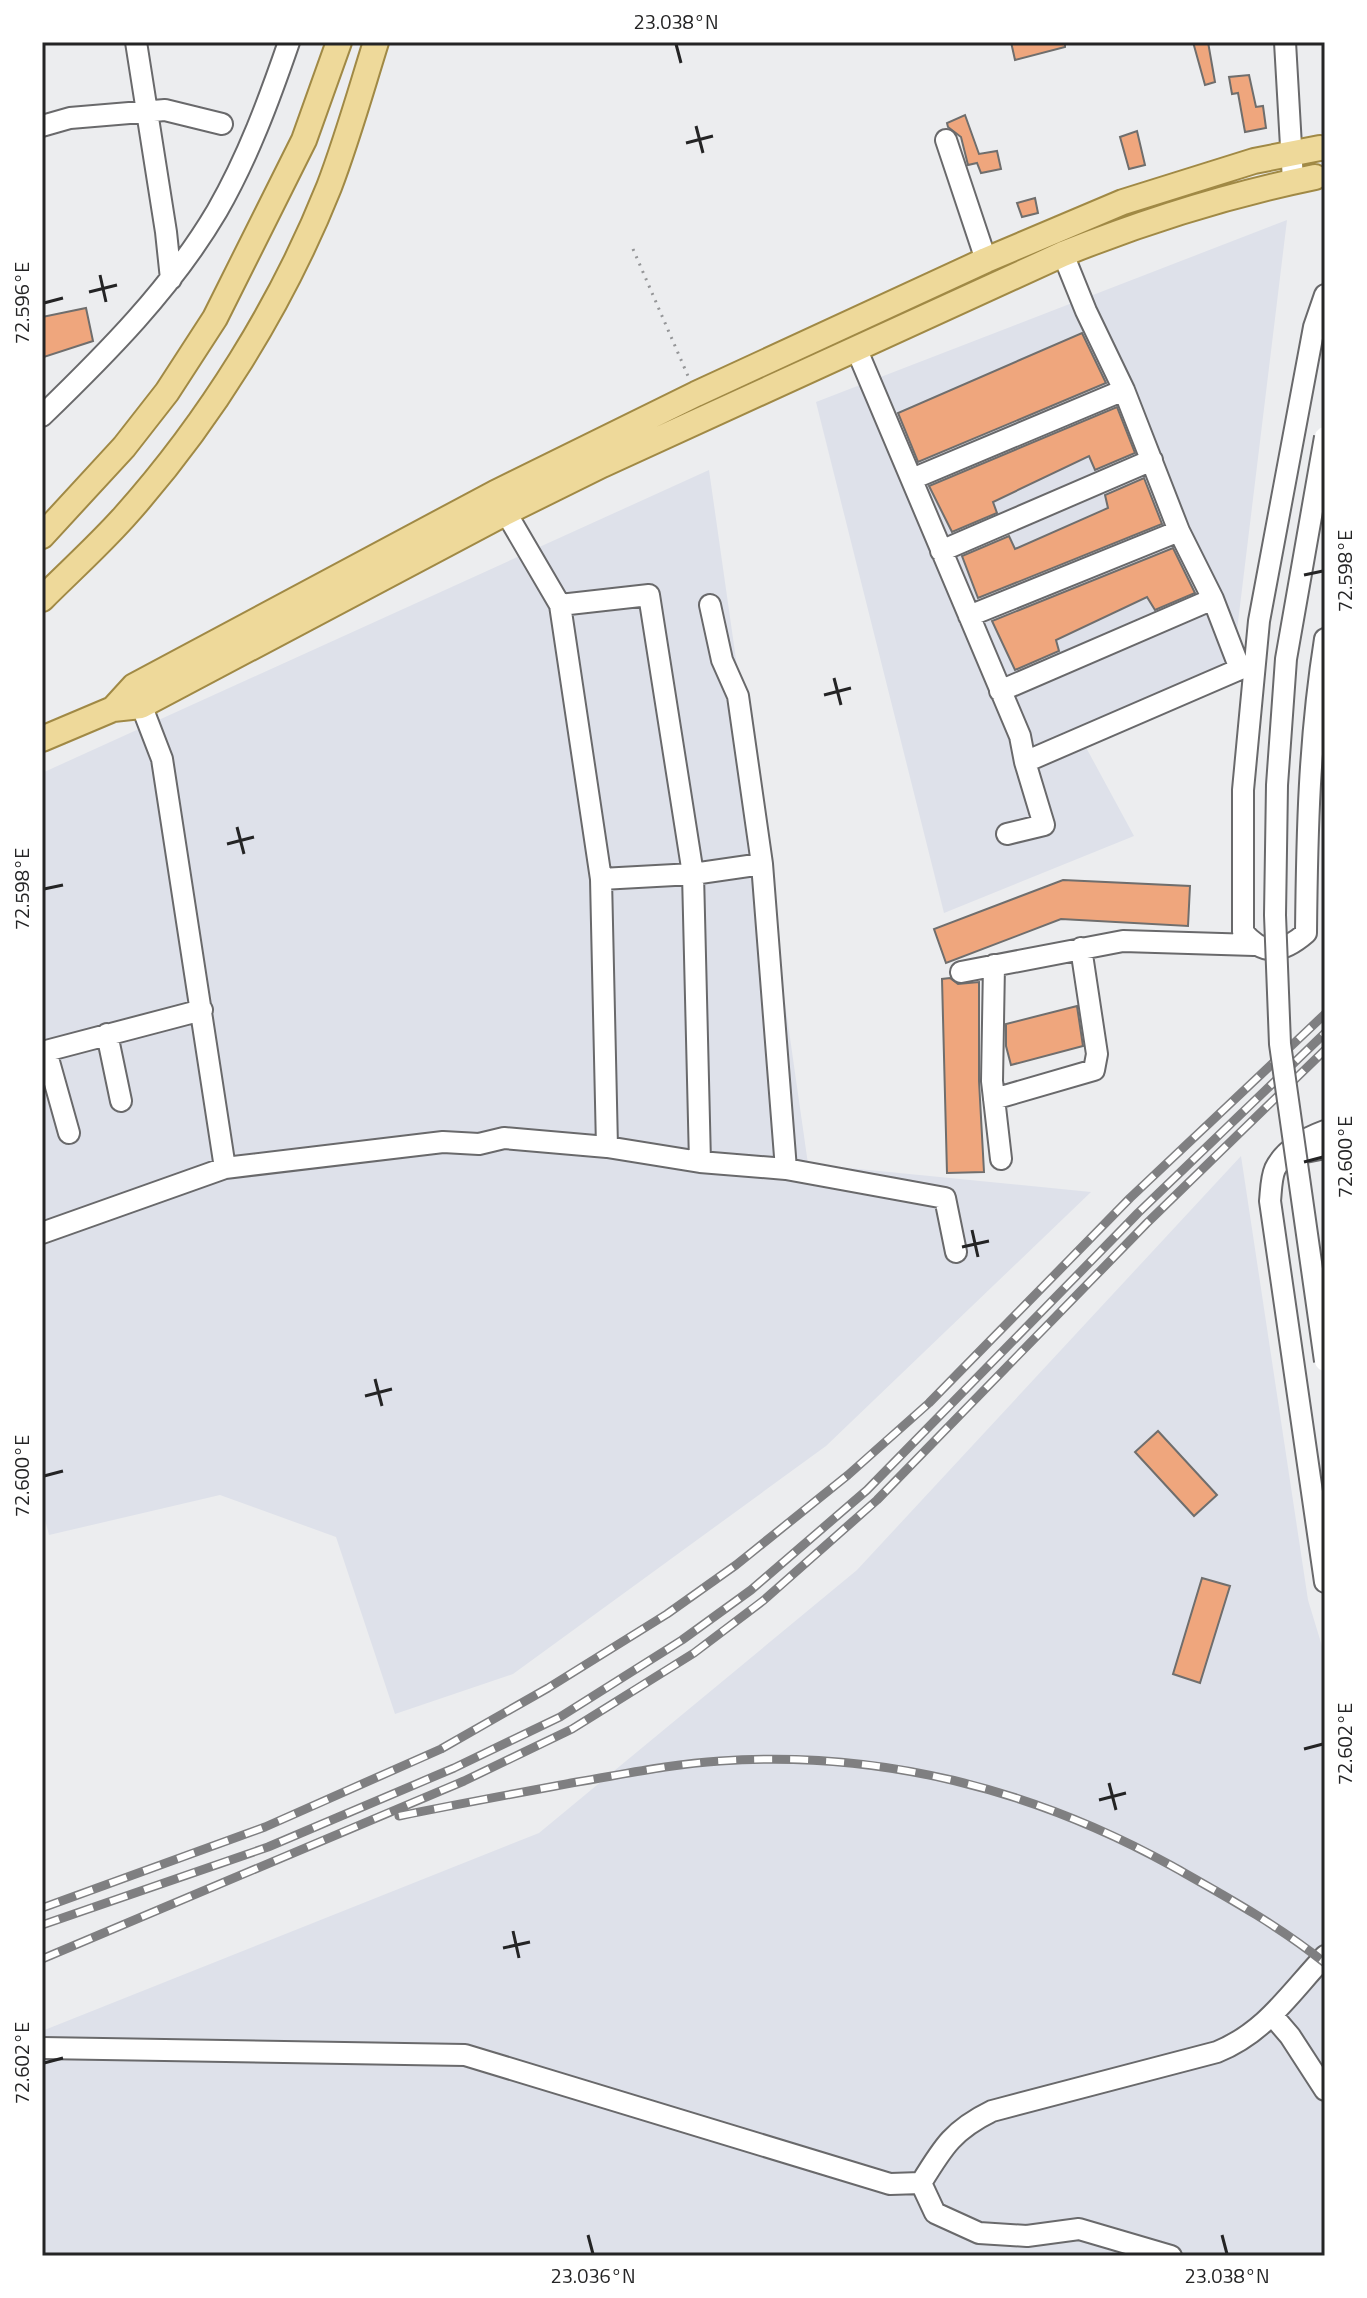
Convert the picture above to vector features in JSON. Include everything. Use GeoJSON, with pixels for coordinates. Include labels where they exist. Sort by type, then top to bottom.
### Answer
{"type":"FeatureCollection","features":[{"type":"Feature","properties":{"kind":"main road"},"geometry":{"type":"LineString","coordinates":[[42,536],[132,436],[167,392],[215,318],[304,140],[339,42]]}},
{"type":"Feature","properties":{"kind":"main road"},"geometry":{"type":"LineString","coordinates":[[42,599],[124,517],[240,364],[282,288],[329,187],[376,42]]}},
{"type":"Feature","properties":{"kind":"main road"},"geometry":{"type":"LineString","coordinates":[[42,739],[138,696],[500,503],[696,394],[986,260],[1123,202],[1197,177],[1322,145]]}},
{"type":"Feature","properties":{"kind":"main road"},"geometry":{"type":"LineString","coordinates":[[500,503],[1063,254],[1181,211],[1311,185],[1314,160],[1322,145]]}},
{"type":"Feature","properties":{"kind":"street"},"geometry":{"type":"LineString","coordinates":[[136,42],[171,279]]}},
{"type":"Feature","properties":{"kind":"street"},"geometry":{"type":"LineString","coordinates":[[42,416],[99,360],[171,279],[216,212],[258,129],[289,42]]}},
{"type":"Feature","properties":{"kind":"street"},"geometry":{"type":"LineString","coordinates":[[1285,42],[1290,154],[1311,185]]}},
{"type":"Feature","properties":{"kind":"street"},"geometry":{"type":"LineString","coordinates":[[42,126],[70,118],[165,110],[222,124]]}},
{"type":"Feature","properties":{"kind":"street"},"geometry":{"type":"LineString","coordinates":[[946,140],[986,260]]}},
{"type":"Feature","properties":{"kind":"street"},"geometry":{"type":"LineString","coordinates":[[1025,762],[1240,669],[1213,599],[1179,531],[1124,390],[1063,254]]}},
{"type":"Feature","properties":{"kind":"street"},"geometry":{"type":"LineString","coordinates":[[1254,945],[1243,932],[1243,790],[1259,621],[1314,327],[1325,295]]}},
{"type":"Feature","properties":{"kind":"street"},"geometry":{"type":"LineString","coordinates":[[856,348],[1020,736],[1044,825],[1007,834]]}},
{"type":"Feature","properties":{"kind":"street"},"geometry":{"type":"LineString","coordinates":[[912,479],[1124,390]]}},
{"type":"Feature","properties":{"kind":"street"},"geometry":{"type":"LineString","coordinates":[[1325,437],[1286,659],[1277,785],[1275,915],[1280,1044],[1325,1361]]}},
{"type":"Feature","properties":{"kind":"street"},"geometry":{"type":"LineString","coordinates":[[941,551],[1152,460]]}},
{"type":"Feature","properties":{"kind":"street"},"geometry":{"type":"LineString","coordinates":[[500,503],[560,605],[601,879],[607,1147]]}},
{"type":"Feature","properties":{"kind":"street"},"geometry":{"type":"LineString","coordinates":[[969,616],[1179,531]]}},
{"type":"Feature","properties":{"kind":"street"},"geometry":{"type":"LineString","coordinates":[[560,605],[649,595],[693,874],[700,1162]]}},
{"type":"Feature","properties":{"kind":"street"},"geometry":{"type":"LineString","coordinates":[[1000,691],[1213,599]]}},
{"type":"Feature","properties":{"kind":"street"},"geometry":{"type":"LineString","coordinates":[[710,605],[722,660],[738,696],[762,864],[786,1169]]}},
{"type":"Feature","properties":{"kind":"street"},"geometry":{"type":"LineString","coordinates":[[961,972],[1123,941],[1254,945],[1267,950],[1293,944],[1306,933],[1308,775],[1325,639]]}},
{"type":"Feature","properties":{"kind":"street"},"geometry":{"type":"LineString","coordinates":[[138,696],[162,759],[225,1168]]}},
{"type":"Feature","properties":{"kind":"street"},"geometry":{"type":"LineString","coordinates":[[601,879],[693,874],[762,864]]}},
{"type":"Feature","properties":{"kind":"street"},"geometry":{"type":"LineString","coordinates":[[994,1099],[1094,1070],[1097,1054],[1081,948]]}},
{"type":"Feature","properties":{"kind":"street"},"geometry":{"type":"LineString","coordinates":[[994,965],[994,1099],[1001,1159]]}},
{"type":"Feature","properties":{"kind":"street"},"geometry":{"type":"LineString","coordinates":[[69,1133],[46,1051],[202,1010]]}},
{"type":"Feature","properties":{"kind":"street"},"geometry":{"type":"LineString","coordinates":[[107,1034],[121,1101]]}},
{"type":"Feature","properties":{"kind":"street"},"geometry":{"type":"LineString","coordinates":[[1325,1131],[1305,1138],[1283,1157],[1274,1171],[1270,1201],[1325,1582]]}},
{"type":"Feature","properties":{"kind":"street"},"geometry":{"type":"LineString","coordinates":[[42,1233],[225,1168],[443,1142],[479,1144],[504,1138],[607,1147],[700,1162],[786,1169],[945,1198],[956,1252]]}},
{"type":"Feature","properties":{"kind":"street"},"geometry":{"type":"LineString","coordinates":[[1295,1154],[1325,1148]]}},
{"type":"Feature","properties":{"kind":"street"},"geometry":{"type":"LineString","coordinates":[[921,2183],[943,2146],[967,2123],[992,2111],[1217,2052],[1247,2038],[1325,1956]]}},
{"type":"Feature","properties":{"kind":"street"},"geometry":{"type":"LineString","coordinates":[[1272,2015],[1290,2036],[1325,2090]]}},
{"type":"Feature","properties":{"kind":"street"},"geometry":{"type":"LineString","coordinates":[[42,2048],[465,2055],[890,2184],[921,2183]]}},
{"type":"Feature","properties":{"kind":"street"},"geometry":{"type":"LineString","coordinates":[[921,2183],[935,2213],[979,2233],[1027,2236],[1079,2229],[1171,2256]]}},
{"type":"Feature","properties":{"kind":"path"},"geometry":{"type":"LineString","coordinates":[[633,249],[696,394]]}},
{"type":"Feature","properties":{"kind":"shaded area"},"geometry":{"type":"Polygon","coordinates":[[[1287,220],[1233,663],[1076,729],[1134,836],[944,913],[816,402],[1287,220]]]}},
{"type":"Feature","properties":{"kind":"shaded area"},"geometry":{"type":"Polygon","coordinates":[[[709,470],[808,1164],[1091,1192],[826,1446],[513,1674],[395,1714],[336,1537],[220,1495],[49,1535],[42,1508],[42,773],[709,470]]]}},
{"type":"Feature","properties":{"kind":"shaded area"},"geometry":{"type":"Polygon","coordinates":[[[1241,1156],[1308,1600],[1325,1656],[1325,2256],[42,2256],[42,2031],[539,1833],[857,1570],[1241,1156]]]}},
{"type":"Feature","properties":{"kind":"building"},"geometry":{"type":"Polygon","coordinates":[[[1011,42],[1065,42],[1065,47],[1015,60],[1011,42]]]}},
{"type":"Feature","properties":{"kind":"building"},"geometry":{"type":"Polygon","coordinates":[[[1193,42],[1208,42],[1215,82],[1205,85],[1193,42]]]}},
{"type":"Feature","properties":{"kind":"building"},"geometry":{"type":"Polygon","coordinates":[[[1249,75],[1256,107],[1263,106],[1266,128],[1245,132],[1238,93],[1232,94],[1229,77],[1249,75]]]}},
{"type":"Feature","properties":{"kind":"building"},"geometry":{"type":"Polygon","coordinates":[[[965,115],[979,154],[997,151],[1001,169],[981,173],[977,163],[968,165],[961,137],[947,123],[965,115]]]}},
{"type":"Feature","properties":{"kind":"building"},"geometry":{"type":"Polygon","coordinates":[[[1137,131],[1145,165],[1129,169],[1120,137],[1137,131]]]}},
{"type":"Feature","properties":{"kind":"building"},"geometry":{"type":"Polygon","coordinates":[[[1035,198],[1038,213],[1022,217],[1017,203],[1035,198]]]}},
{"type":"Feature","properties":{"kind":"building"},"geometry":{"type":"Polygon","coordinates":[[[86,308],[93,341],[44,357],[42,317],[86,308]]]}},
{"type":"Feature","properties":{"kind":"building"},"geometry":{"type":"Polygon","coordinates":[[[1082,333],[1106,383],[918,462],[898,413],[1082,333]]]}},
{"type":"Feature","properties":{"kind":"building"},"geometry":{"type":"Polygon","coordinates":[[[1117,407],[1135,453],[1095,470],[1089,456],[993,502],[997,513],[952,532],[929,486],[1117,407]]]}},
{"type":"Feature","properties":{"kind":"building"},"geometry":{"type":"Polygon","coordinates":[[[1144,478],[1162,524],[978,598],[962,556],[1009,536],[1015,549],[1108,508],[1105,495],[1144,478]]]}},
{"type":"Feature","properties":{"kind":"building"},"geometry":{"type":"Polygon","coordinates":[[[1173,548],[1195,593],[1155,610],[1147,597],[1056,640],[1059,651],[1015,670],[992,621],[1173,548]]]}},
{"type":"Feature","properties":{"kind":"building"},"geometry":{"type":"Polygon","coordinates":[[[1063,880],[1190,886],[1188,926],[1061,919],[946,963],[934,929],[1063,880]]]}},
{"type":"Feature","properties":{"kind":"building"},"geometry":{"type":"Polygon","coordinates":[[[950,978],[958,984],[979,982],[979,1081],[984,1172],[947,1173],[942,979],[950,978]]]}},
{"type":"Feature","properties":{"kind":"building"},"geometry":{"type":"Polygon","coordinates":[[[1077,1006],[1083,1046],[1011,1065],[1006,1046],[1006,1024],[1077,1006]]]}},
{"type":"Feature","properties":{"kind":"building"},"geometry":{"type":"Polygon","coordinates":[[[1158,1431],[1217,1495],[1194,1516],[1135,1452],[1158,1431]]]}},
{"type":"Feature","properties":{"kind":"building"},"geometry":{"type":"Polygon","coordinates":[[[1202,1578],[1230,1586],[1200,1683],[1173,1674],[1202,1578]]]}},
{"type":"Feature","properties":{"kind":"railway"},"geometry":{"type":"LineString","coordinates":[[42,1908],[265,1827],[441,1749],[548,1688],[667,1614],[736,1565],[848,1475],[929,1403],[1130,1198],[1325,1014]]}},
{"type":"Feature","properties":{"kind":"railway"},"geometry":{"type":"LineString","coordinates":[[42,1925],[268,1847],[454,1768],[560,1717],[682,1640],[751,1590],[867,1490],[1138,1213],[1325,1033]]}},
{"type":"Feature","properties":{"kind":"railway"},"geometry":{"type":"LineString","coordinates":[[42,1959],[464,1781],[572,1729],[694,1653],[764,1600],[877,1500],[1147,1223],[1325,1050]]}},
{"type":"Feature","properties":{"kind":"railway"},"geometry":{"type":"LineString","coordinates":[[399,1816],[702,1762],[780,1759],[897,1769],[954,1780],[1010,1796],[1119,1839],[1251,1912],[1325,1963]]}}]}
